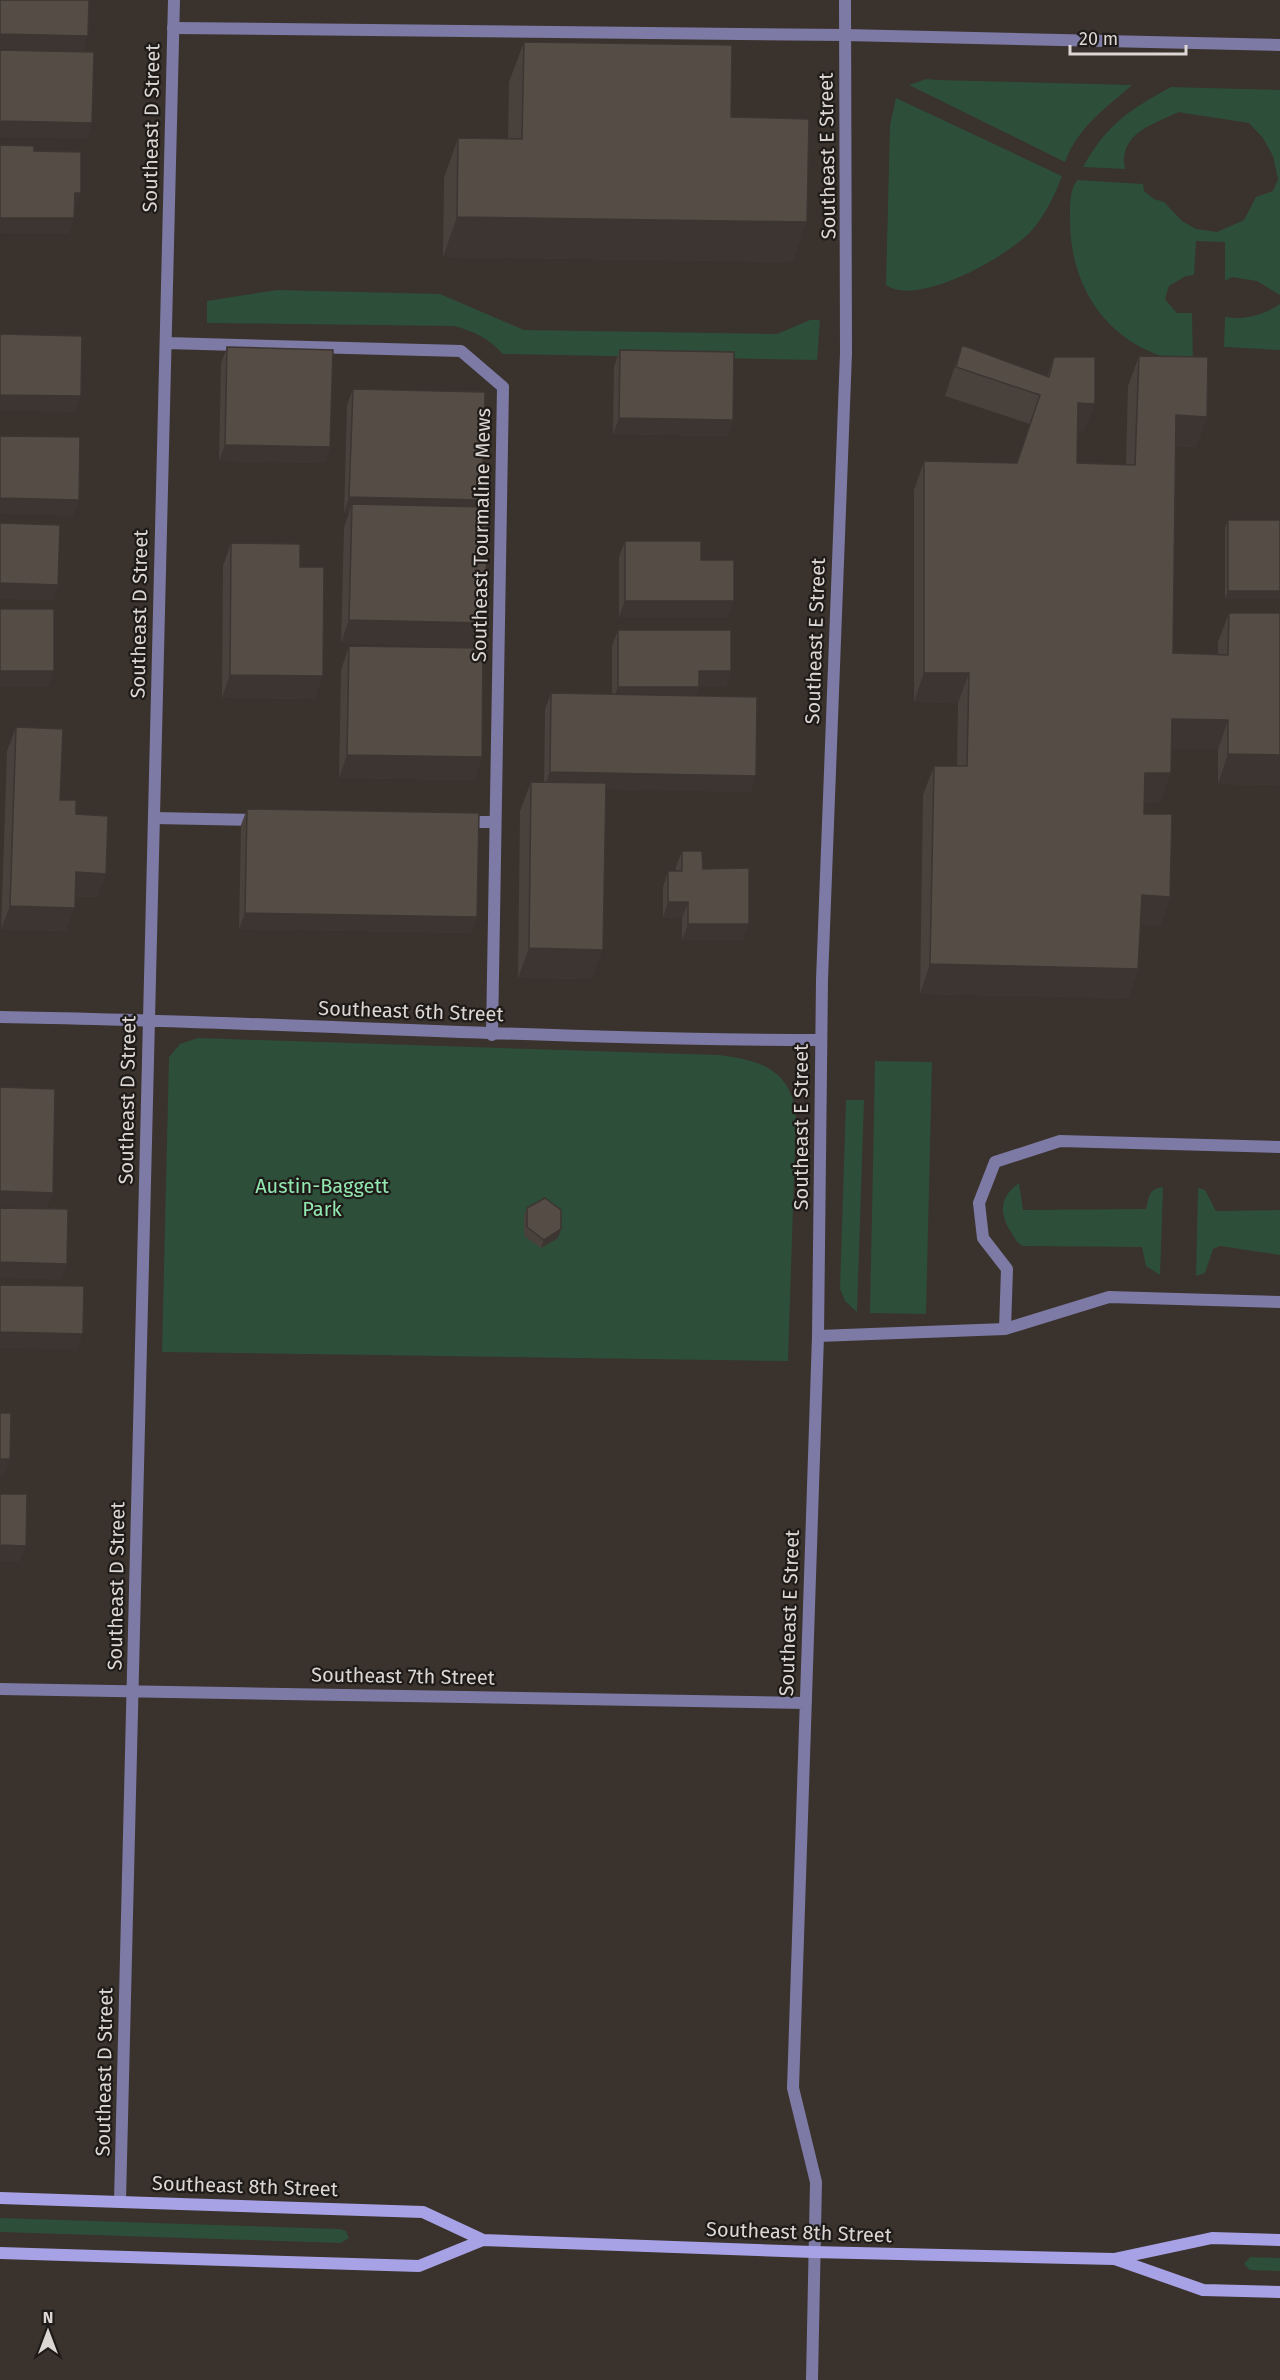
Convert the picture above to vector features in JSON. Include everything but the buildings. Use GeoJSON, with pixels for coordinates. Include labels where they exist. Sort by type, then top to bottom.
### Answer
{"type":"FeatureCollection","features":[{"type":"Feature","properties":{"kind":"main road","name":"Southeast 8th Street"},"geometry":{"type":"LineString","coordinates":[[0,2198],[423,2212],[483,2240],[813,2252],[1114,2259],[1212,2238],[1280,2240]]}},
{"type":"Feature","properties":{"kind":"main road","name":"Southeast 8th Street"},"geometry":{"type":"LineString","coordinates":[[0,2253],[419,2266],[483,2240]]}},
{"type":"Feature","properties":{"kind":"main road","name":"Southeast 8th Street"},"geometry":{"type":"LineString","coordinates":[[1114,2259],[1203,2290],[1280,2292]]}},
{"type":"Feature","properties":{"kind":"street","name":"Southeast D Street"},"geometry":{"type":"LineString","coordinates":[[120,2201],[174,0]]}},
{"type":"Feature","properties":{"kind":"street","name":"Southeast E Street"},"geometry":{"type":"LineString","coordinates":[[812,2380],[816,2182],[793,2088],[818,1336],[821,1040],[846,353],[845,0]]}},
{"type":"Feature","properties":{"kind":"street"},"geometry":{"type":"LineString","coordinates":[[173,28],[845,35],[1280,45]]}},
{"type":"Feature","properties":{"kind":"street","name":"Southeast Tourmaline Mews"},"geometry":{"type":"LineString","coordinates":[[166,343],[461,351],[503,387],[492,1035]]}},
{"type":"Feature","properties":{"kind":"street"},"geometry":{"type":"LineString","coordinates":[[154,818],[276,820]]}},
{"type":"Feature","properties":{"kind":"street"},"geometry":{"type":"LineString","coordinates":[[449,822],[495,822]]}},
{"type":"Feature","properties":{"kind":"street","name":"Southeast 6th Street"},"geometry":{"type":"LineString","coordinates":[[0,1017],[149,1019],[492,1035],[821,1040]]}},
{"type":"Feature","properties":{"kind":"street"},"geometry":{"type":"LineString","coordinates":[[1005,1329],[1007,1269],[983,1238],[979,1203],[995,1162],[1060,1140],[1280,1148]]}},
{"type":"Feature","properties":{"kind":"street"},"geometry":{"type":"LineString","coordinates":[[818,1336],[1005,1329],[1109,1297],[1280,1302]]}},
{"type":"Feature","properties":{"kind":"street","name":"Southeast 7th Street"},"geometry":{"type":"LineString","coordinates":[[0,1689],[806,1703]]}},
{"type":"Feature","properties":{"kind":"green space"},"geometry":{"type":"Polygon","coordinates":[[[926,79],[1132,85],[1085,128],[1077,138],[1065,162],[909,85],[926,79]]]}},
{"type":"Feature","properties":{"kind":"green space"},"geometry":{"type":"Polygon","coordinates":[[[1171,87],[1280,90],[1280,295],[1257,281],[1232,277],[1225,281],[1225,242],[1196,241],[1194,275],[1186,276],[1169,286],[1165,299],[1177,313],[1192,313],[1193,363],[1166,357],[1142,348],[1121,334],[1103,317],[1089,296],[1072,248],[1071,199],[1073,188],[1078,180],[1143,184],[1144,191],[1154,199],[1164,202],[1182,221],[1196,229],[1217,232],[1244,220],[1256,197],[1273,191],[1278,179],[1273,156],[1263,138],[1249,123],[1179,112],[1149,126],[1132,139],[1124,157],[1125,169],[1083,167],[1101,139],[1120,119],[1171,87]]]}},
{"type":"Feature","properties":{"kind":"green space"},"geometry":{"type":"Polygon","coordinates":[[[896,98],[1062,176],[1042,217],[1022,240],[963,275],[919,290],[901,290],[886,285],[890,125],[896,98]]]}},
{"type":"Feature","properties":{"kind":"green space"},"geometry":{"type":"Polygon","coordinates":[[[277,290],[440,294],[524,330],[777,334],[810,320],[820,320],[817,360],[503,354],[481,336],[454,326],[207,323],[207,301],[277,290]]]}},
{"type":"Feature","properties":{"kind":"green space"},"geometry":{"type":"Polygon","coordinates":[[[1280,304],[1280,350],[1224,347],[1225,317],[1254,316],[1267,312],[1280,304]]]}},
{"type":"Feature","properties":{"kind":"green space","name":"Austin-Baggett Park"},"geometry":{"type":"Polygon","coordinates":[[[198,1038],[718,1055],[747,1060],[771,1070],[788,1087],[796,1116],[788,1361],[162,1352],[169,1057],[180,1044],[198,1038]]]}},
{"type":"Feature","properties":{"kind":"green space"},"geometry":{"type":"Polygon","coordinates":[[[875,1061],[932,1062],[926,1314],[870,1313],[875,1061]]]}},
{"type":"Feature","properties":{"kind":"green space"},"geometry":{"type":"Polygon","coordinates":[[[846,1100],[864,1100],[857,1312],[845,1301],[840,1289],[846,1100]]]}},
{"type":"Feature","properties":{"kind":"green space"},"geometry":{"type":"Polygon","coordinates":[[[1019,1183],[1023,1210],[1146,1209],[1152,1191],[1163,1187],[1160,1275],[1146,1266],[1142,1247],[1021,1245],[1007,1225],[1003,1212],[1008,1194],[1019,1183]]]}},
{"type":"Feature","properties":{"kind":"green space"},"geometry":{"type":"Polygon","coordinates":[[[1198,1188],[1205,1190],[1216,1211],[1280,1210],[1280,1255],[1220,1246],[1213,1249],[1205,1273],[1196,1276],[1198,1188]]]}},
{"type":"Feature","properties":{"kind":"green space"},"geometry":{"type":"Polygon","coordinates":[[[0,2218],[340,2229],[346,2231],[349,2238],[341,2243],[0,2232],[0,2218]]]}},
{"type":"Feature","properties":{"kind":"green space"},"geometry":{"type":"Polygon","coordinates":[[[1250,2257],[1280,2258],[1280,2271],[1250,2270],[1244,2264],[1250,2257]]]}}]}
